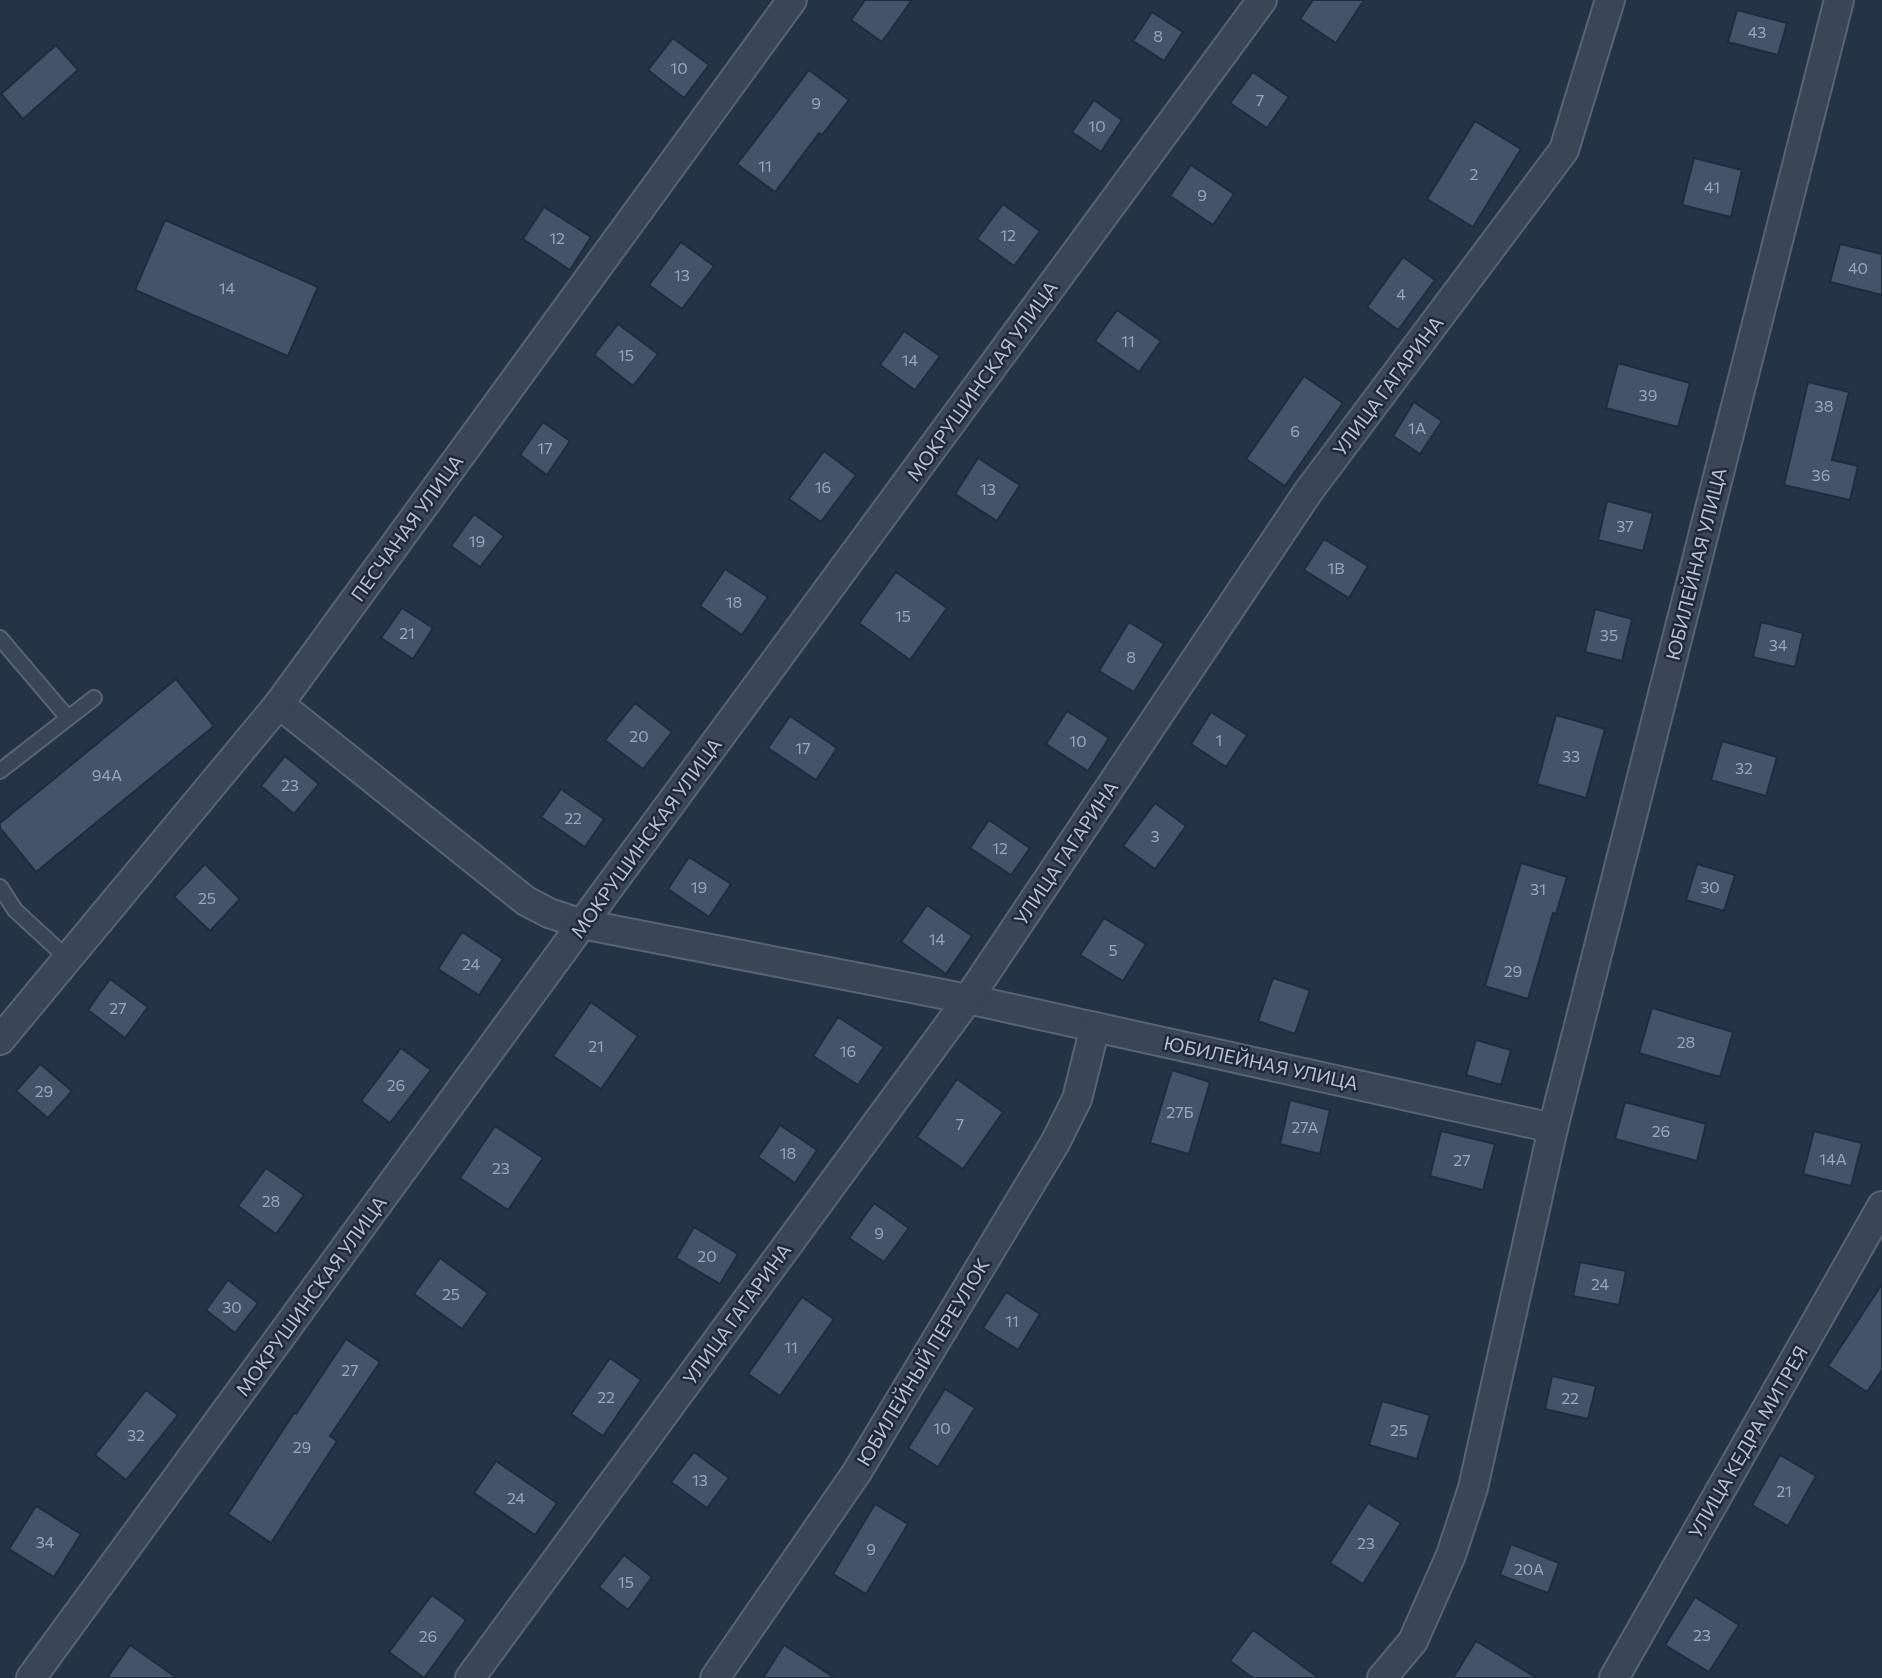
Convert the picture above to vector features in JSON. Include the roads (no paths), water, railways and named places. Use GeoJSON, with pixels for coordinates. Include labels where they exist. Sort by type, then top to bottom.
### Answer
{"type":"FeatureCollection","features":[{"type":"Feature","properties":{"kind":"street","name":"ПЕСЧАНАЯ УЛИЦА"},"geometry":{"type":"LineString","coordinates":[[0,1040],[279,704],[792,0]]}},
{"type":"Feature","properties":{"kind":"street","name":"МОКРУШИНСКАЯ УЛИЦА"},"geometry":{"type":"LineString","coordinates":[[31,1678],[1262,0]]}},
{"type":"Feature","properties":{"kind":"street","name":"УЛИЦА ГАГАРИНА"},"geometry":{"type":"LineString","coordinates":[[470,1678],[968,999],[1308,492],[1564,150],[1610,0]]}},
{"type":"Feature","properties":{"kind":"street","name":"ЮБИЛЕЙНАЯ УЛИЦА"},"geometry":{"type":"LineString","coordinates":[[1382,1678],[1413,1641],[1451,1555],[1473,1488],[1553,1128],[1839,0]]}},
{"type":"Feature","properties":{"kind":"street","name":"ЮБИЛЕЙНАЯ УЛИЦА"},"geometry":{"type":"LineString","coordinates":[[279,704],[526,901],[549,913],[582,924],[968,999],[1553,1128]]}},
{"type":"Feature","properties":{"kind":"street","name":"ЮБИЛЕЙНЫЙ ПЕРЕУЛОК"},"geometry":{"type":"LineString","coordinates":[[715,1678],[857,1472],[1055,1143],[1077,1099],[1095,1027]]}},
{"type":"Feature","properties":{"kind":"street","name":"УЛИЦА КЕДРА МИТРЕЯ"},"geometry":{"type":"LineString","coordinates":[[1614,1678],[1882,1206]]}},
{"type":"Feature","properties":{"kind":"lane"},"geometry":{"type":"LineString","coordinates":[[0,638],[68,718]]}},
{"type":"Feature","properties":{"kind":"lane"},"geometry":{"type":"LineString","coordinates":[[0,771],[94,698]]}},
{"type":"Feature","properties":{"kind":"lane"},"geometry":{"type":"LineString","coordinates":[[0,887],[15,909],[67,958]]}}]}
